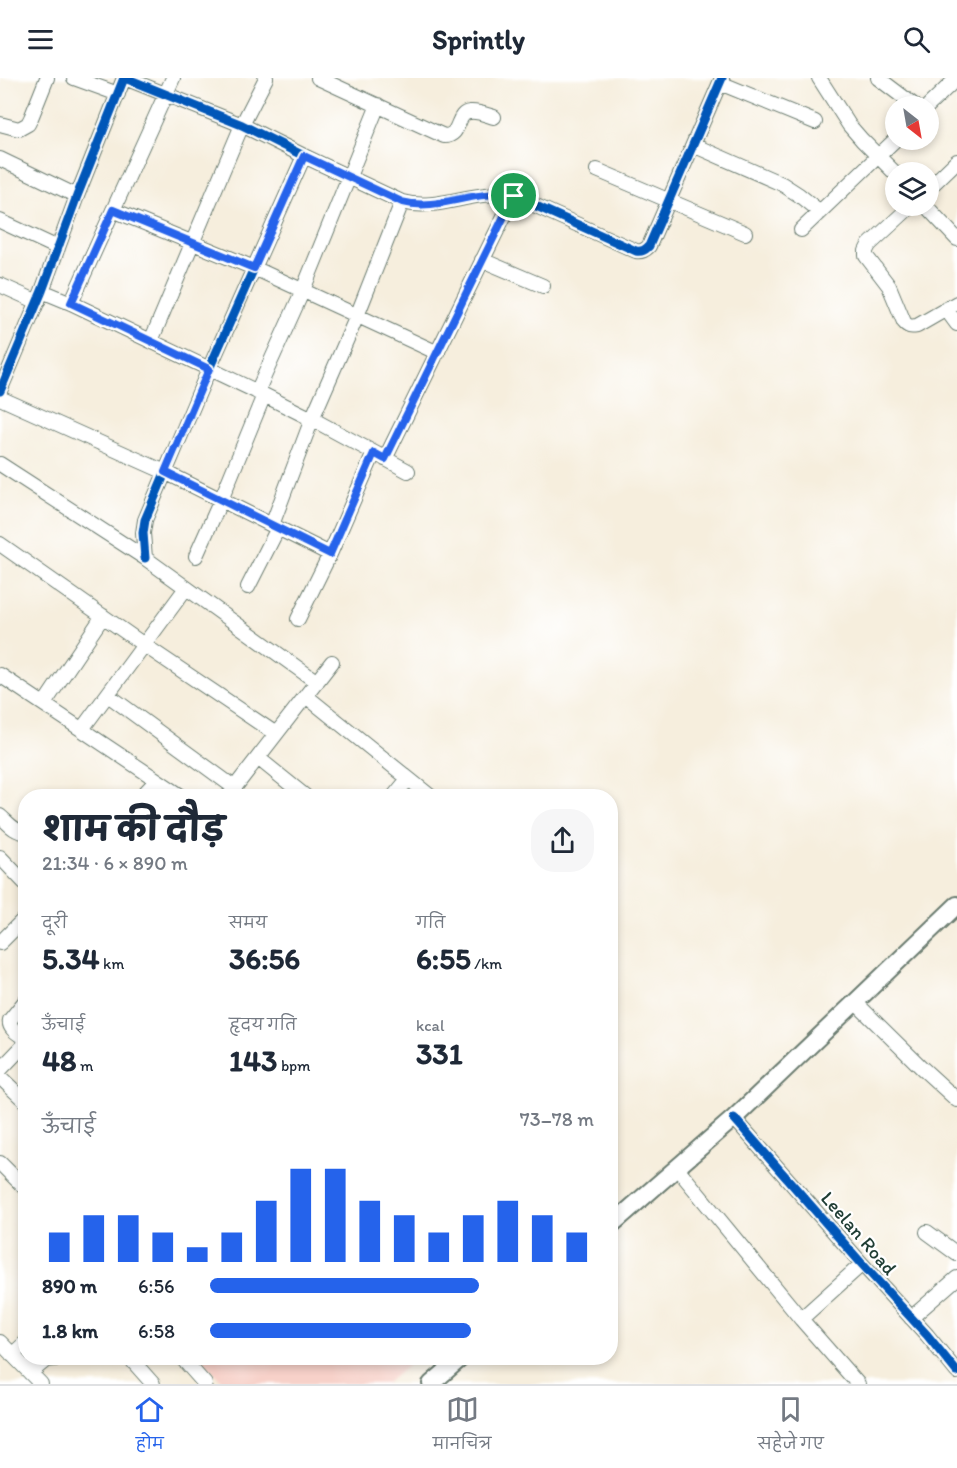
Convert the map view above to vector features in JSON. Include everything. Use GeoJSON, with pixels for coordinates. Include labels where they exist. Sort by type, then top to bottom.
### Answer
{"type":"FeatureCollection","features":[{"type":"Feature","properties":{"kind":"main road"},"geometry":{"type":"LineString","coordinates":[[618,1219],[734,1118],[957,904]]}},
{"type":"Feature","properties":{"kind":"main road"},"geometry":{"type":"LineString","coordinates":[[431,1384],[453,1365]]}},
{"type":"Feature","properties":{"kind":"street"},"geometry":{"type":"LineString","coordinates":[[0,124],[19,129],[28,124],[47,78]]}},
{"type":"Feature","properties":{"kind":"street"},"geometry":{"type":"LineString","coordinates":[[74,78],[118,94]]}},
{"type":"Feature","properties":{"kind":"street"},"geometry":{"type":"LineString","coordinates":[[0,390],[40,297],[77,196],[125,78],[242,124],[402,202],[424,205],[485,194],[514,196],[640,252],[650,246],[721,80],[815,123]]}},
{"type":"Feature","properties":{"kind":"street"},"geometry":{"type":"LineString","coordinates":[[71,303],[173,78]]}},
{"type":"Feature","properties":{"kind":"street"},"geometry":{"type":"LineString","coordinates":[[151,341],[242,124],[266,78]]}},
{"type":"Feature","properties":{"kind":"street"},"geometry":{"type":"LineString","coordinates":[[318,78],[444,136],[452,135],[467,112],[494,117]]}},
{"type":"Feature","properties":{"kind":"street"},"geometry":{"type":"LineString","coordinates":[[819,78],[849,124],[885,163]]}},
{"type":"Feature","properties":{"kind":"street"},"geometry":{"type":"LineString","coordinates":[[878,78],[902,96]]}},
{"type":"Feature","properties":{"kind":"street"},"geometry":{"type":"LineString","coordinates":[[939,97],[956,82]]}},
{"type":"Feature","properties":{"kind":"street"},"geometry":{"type":"LineString","coordinates":[[196,556],[221,500],[261,394],[378,105]]}},
{"type":"Feature","properties":{"kind":"street"},"geometry":{"type":"LineString","coordinates":[[693,145],[783,184],[820,212]]}},
{"type":"Feature","properties":{"kind":"street"},"geometry":{"type":"LineString","coordinates":[[801,230],[885,149]]}},
{"type":"Feature","properties":{"kind":"street"},"geometry":{"type":"LineString","coordinates":[[145,558],[143,528],[145,520],[304,156]]}},
{"type":"Feature","properties":{"kind":"street"},"geometry":{"type":"LineString","coordinates":[[0,159],[77,196]]}},
{"type":"Feature","properties":{"kind":"street"},"geometry":{"type":"LineString","coordinates":[[939,178],[957,161]]}},
{"type":"Feature","properties":{"kind":"street"},"geometry":{"type":"LineString","coordinates":[[597,170],[745,233]]}},
{"type":"Feature","properties":{"kind":"street"},"geometry":{"type":"LineString","coordinates":[[298,619],[380,456],[438,353],[514,196]]}},
{"type":"Feature","properties":{"kind":"street"},"geometry":{"type":"LineString","coordinates":[[248,587],[275,527],[312,419],[357,316],[402,202]]}},
{"type":"Feature","properties":{"kind":"street"},"geometry":{"type":"LineString","coordinates":[[113,210],[254,268],[438,353]]}},
{"type":"Feature","properties":{"kind":"street"},"geometry":{"type":"LineString","coordinates":[[900,216],[869,245],[866,256],[888,286],[907,326],[917,326],[951,306],[957,324]]}},
{"type":"Feature","properties":{"kind":"street"},"geometry":{"type":"LineString","coordinates":[[935,216],[957,239]]}},
{"type":"Feature","properties":{"kind":"street"},"geometry":{"type":"LineString","coordinates":[[0,221],[58,248]]}},
{"type":"Feature","properties":{"kind":"street"},"geometry":{"type":"LineString","coordinates":[[483,260],[543,286]]}},
{"type":"Feature","properties":{"kind":"street"},"geometry":{"type":"LineString","coordinates":[[1,289],[71,303],[312,419],[408,471]]}},
{"type":"Feature","properties":{"kind":"street"},"geometry":{"type":"LineString","coordinates":[[0,398],[165,472],[330,554]]}},
{"type":"Feature","properties":{"kind":"street"},"geometry":{"type":"LineString","coordinates":[[0,464],[145,558],[317,682]]}},
{"type":"Feature","properties":{"kind":"street"},"geometry":{"type":"LineString","coordinates":[[0,544],[276,734]]}},
{"type":"Feature","properties":{"kind":"street"},"geometry":{"type":"LineString","coordinates":[[82,729],[186,588]]}},
{"type":"Feature","properties":{"kind":"street"},"geometry":{"type":"LineString","coordinates":[[44,704],[103,616]]}},
{"type":"Feature","properties":{"kind":"street"},"geometry":{"type":"LineString","coordinates":[[234,789],[332,662]]}},
{"type":"Feature","properties":{"kind":"street"},"geometry":{"type":"LineString","coordinates":[[0,675],[170,789]]}},
{"type":"Feature","properties":{"kind":"street"},"geometry":{"type":"LineString","coordinates":[[108,695],[228,789]]}},
{"type":"Feature","properties":{"kind":"street"},"geometry":{"type":"LineString","coordinates":[[306,696],[421,789]]}},
{"type":"Feature","properties":{"kind":"street"},"geometry":{"type":"LineString","coordinates":[[258,758],[296,789]]}},
{"type":"Feature","properties":{"kind":"street"},"geometry":{"type":"LineString","coordinates":[[399,789],[408,778]]}},
{"type":"Feature","properties":{"kind":"street"},"geometry":{"type":"LineString","coordinates":[[149,789],[157,780]]}},
{"type":"Feature","properties":{"kind":"street"},"geometry":{"type":"LineString","coordinates":[[0,816],[18,832]]}},
{"type":"Feature","properties":{"kind":"street"},"geometry":{"type":"LineString","coordinates":[[0,857],[18,876]]}},
{"type":"Feature","properties":{"kind":"street"},"geometry":{"type":"LineString","coordinates":[[0,943],[18,925]]}},
{"type":"Feature","properties":{"kind":"street"},"geometry":{"type":"LineString","coordinates":[[855,1002],[957,1100]]}},
{"type":"Feature","properties":{"kind":"street"},"geometry":{"type":"LineString","coordinates":[[18,1010],[9,1023],[18,1036]]}},
{"type":"Feature","properties":{"kind":"street"},"geometry":{"type":"LineString","coordinates":[[0,1071],[18,1052]]}},
{"type":"Feature","properties":{"kind":"street"},"geometry":{"type":"LineString","coordinates":[[0,1077],[18,1094]]}},
{"type":"Feature","properties":{"kind":"street","name":"Leelan Road"},"geometry":{"type":"LineString","coordinates":[[734,1118],[957,1372]]}},
{"type":"Feature","properties":{"kind":"street"},"geometry":{"type":"LineString","coordinates":[[0,1162],[18,1181]]}},
{"type":"Feature","properties":{"kind":"street"},"geometry":{"type":"LineString","coordinates":[[677,1168],[801,1319],[858,1384]]}},
{"type":"Feature","properties":{"kind":"street"},"geometry":{"type":"LineString","coordinates":[[927,1232],[957,1254]]}},
{"type":"Feature","properties":{"kind":"street"},"geometry":{"type":"LineString","coordinates":[[801,1319],[862,1264]]}},
{"type":"Feature","properties":{"kind":"street"},"geometry":{"type":"LineString","coordinates":[[911,1318],[957,1278]]}},
{"type":"Feature","properties":{"kind":"street"},"geometry":{"type":"LineString","coordinates":[[4,1347],[18,1361]]}},
{"type":"Feature","properties":{"kind":"street"},"geometry":{"type":"LineString","coordinates":[[22,1365],[41,1384]]}},
{"type":"Feature","properties":{"kind":"street"},"geometry":{"type":"LineString","coordinates":[[30,1373],[40,1365]]}},
{"type":"Feature","properties":{"kind":"street"},"geometry":{"type":"LineString","coordinates":[[136,1365],[153,1384]]}},
{"type":"Feature","properties":{"kind":"street"},"geometry":{"type":"LineString","coordinates":[[188,1365],[205,1384]]}},
{"type":"Feature","properties":{"kind":"street"},"geometry":{"type":"LineString","coordinates":[[950,1384],[957,1378]]}},
{"type":"Feature","properties":{"kind":"shaded area"},"geometry":{"type":"Polygon","coordinates":[[[207,1365],[408,1365],[386,1384],[224,1384],[207,1365]]]}},
{"type":"Feature","properties":{"kind":"cycle path"},"geometry":{"type":"LineString","coordinates":[[0,391],[42,291],[124,78]]}},
{"type":"Feature","properties":{"kind":"cycle path"},"geometry":{"type":"LineString","coordinates":[[125,78],[242,125],[402,202],[430,204],[485,195],[514,196],[636,251],[649,246],[722,78]]}},
{"type":"Feature","properties":{"kind":"cycle path"},"geometry":{"type":"LineString","coordinates":[[145,558],[143,533],[145,520],[304,156]]}},
{"type":"Feature","properties":{"kind":"cycle path"},"geometry":{"type":"LineString","coordinates":[[734,1118],[927,1335],[957,1372]]}},
{"type":"Feature","properties":{"kind":"route"},"geometry":{"type":"LineString","coordinates":[[304,156],[412,205],[485,194],[514,196],[385,459],[374,453],[330,554],[165,472],[209,369],[71,303],[113,210],[254,268],[304,156]]}}]}
